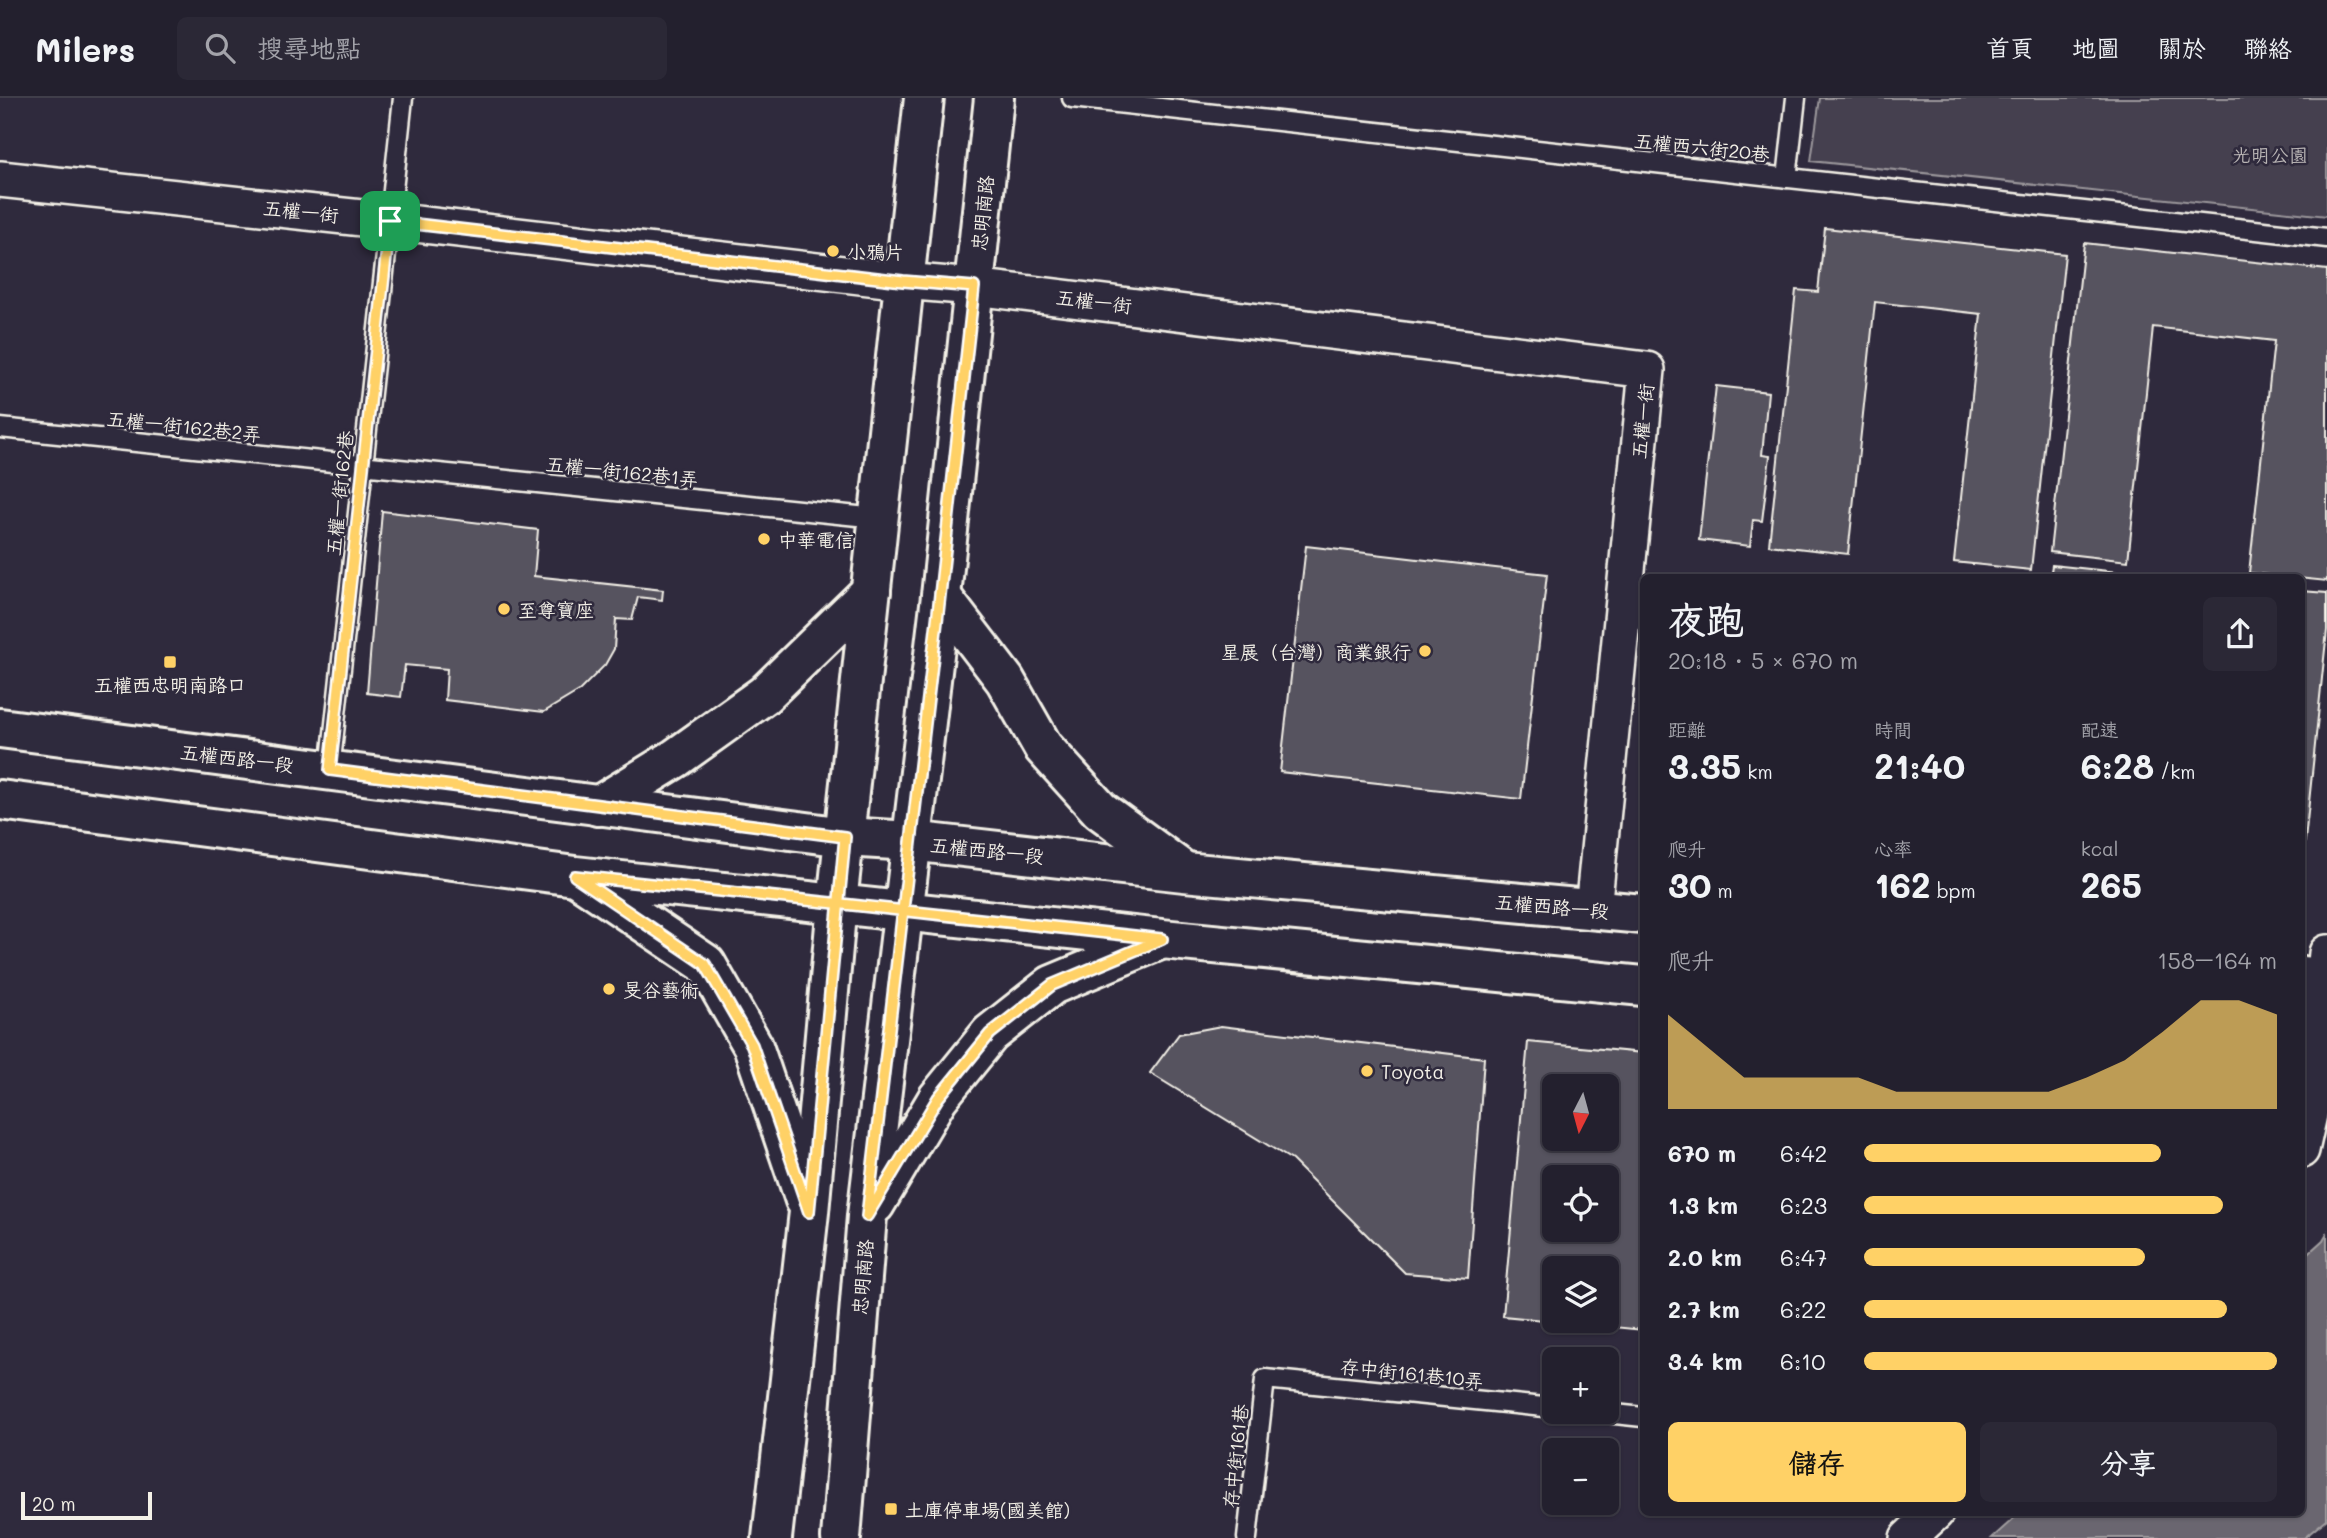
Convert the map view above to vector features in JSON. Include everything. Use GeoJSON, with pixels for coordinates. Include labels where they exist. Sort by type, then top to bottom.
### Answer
{"type":"FeatureCollection","features":[{"type":"Feature","properties":{"kind":"main road"},"geometry":{"type":"LineString","coordinates":[[772,1538],[809,1212],[837,903],[923,98]]}},
{"type":"Feature","properties":{"kind":"main road","name":"忠明南路"},"geometry":{"type":"LineString","coordinates":[[841,1538],[867,1216],[941,596],[993,98]]}},
{"type":"Feature","properties":{"kind":"main road"},"geometry":{"type":"LineString","coordinates":[[598,806],[676,758],[764,695],[871,591]]}},
{"type":"Feature","properties":{"kind":"main road"},"geometry":{"type":"LineString","coordinates":[[941,596],[1005,680],[1043,747],[1100,810],[1184,872]]}},
{"type":"Feature","properties":{"kind":"main road","name":"五權西路一段"},"geometry":{"type":"LineString","coordinates":[[0,728],[845,837],[911,841],[1184,872],[1640,914]]}},
{"type":"Feature","properties":{"kind":"main road"},"geometry":{"type":"LineString","coordinates":[[0,800],[575,876],[1162,939],[1640,986]]}},
{"type":"Feature","properties":{"kind":"main road"},"geometry":{"type":"LineString","coordinates":[[575,876],[705,964],[752,1045],[809,1212]]}},
{"type":"Feature","properties":{"kind":"main road"},"geometry":{"type":"LineString","coordinates":[[867,1216],[938,1098],[990,1034],[1052,985],[1162,939]]}},
{"type":"Feature","properties":{"kind":"street","name":"五權一街"},"geometry":{"type":"LineString","coordinates":[[0,179],[974,287],[1647,370],[1593,910]]}},
{"type":"Feature","properties":{"kind":"street"},"geometry":{"type":"LineString","coordinates":[[2305,1132],[2312,1101],[2320,971]]}},
{"type":"Feature","properties":{"kind":"street"},"geometry":{"type":"LineString","coordinates":[[1908,1538],[1932,1516]]}},
{"type":"Feature","properties":{"kind":"lane","name":"五權一街162巷"},"geometry":{"type":"LineString","coordinates":[[330,770],[403,98]]}},
{"type":"Feature","properties":{"kind":"lane","name":"五權西六街20巷"},"geometry":{"type":"LineString","coordinates":[[1072,98],[2327,238]]}},
{"type":"Feature","properties":{"kind":"lane"},"geometry":{"type":"LineString","coordinates":[[1787,178],[1796,98]]}},
{"type":"Feature","properties":{"kind":"lane","name":"五權一街162巷2弄"},"geometry":{"type":"LineString","coordinates":[[0,428],[363,466]]}},
{"type":"Feature","properties":{"kind":"lane","name":"五權一街162巷1弄"},"geometry":{"type":"LineString","coordinates":[[363,466],[877,518]]}},
{"type":"Feature","properties":{"kind":"lane","name":"存中街161巷10弄"},"geometry":{"type":"LineString","coordinates":[[1265,1379],[1542,1407]]}},
{"type":"Feature","properties":{"kind":"lane","name":"存中街161巷"},"geometry":{"type":"LineString","coordinates":[[1247,1538],[1265,1379]]}},
{"type":"Feature","properties":{"kind":"lane"},"geometry":{"type":"LineString","coordinates":[[1619,1414],[1640,1417]]}},
{"type":"Feature","properties":{"kind":"green space","name":"光明公園"},"geometry":{"type":"Polygon","coordinates":[[[1820,98],[2327,98],[2327,216],[1811,161],[1820,98]]]}},
{"type":"Feature","properties":{"kind":"shaded area"},"geometry":{"type":"Polygon","coordinates":[[[2327,1233],[2327,1519],[2304,1538],[1992,1538],[2017,1516],[2305,1516],[2305,1256],[2327,1233]]]}},
{"type":"Feature","properties":{"kind":"building"},"geometry":{"type":"Polygon","coordinates":[[[1825,228],[2065,254],[2031,570],[1954,562],[1981,314],[1875,302],[1848,554],[1769,545],[1796,290],[1818,292],[1825,228]]]}},
{"type":"Feature","properties":{"kind":"building"},"geometry":{"type":"Polygon","coordinates":[[[2084,243],[2327,270],[2327,581],[2305,579],[2305,574],[2249,573],[2274,341],[2153,327],[2128,561],[2050,552],[2084,243]]]}},
{"type":"Feature","properties":{"kind":"building"},"geometry":{"type":"Polygon","coordinates":[[[1716,386],[1768,392],[1762,455],[1770,456],[1762,521],[1753,520],[1750,546],[1699,540],[1716,386]]]}},
{"type":"Feature","properties":{"kind":"building","name":"至尊寶座"},"geometry":{"type":"Polygon","coordinates":[[[382,511],[538,530],[534,576],[663,590],[662,600],[638,597],[632,620],[616,619],[614,649],[605,665],[579,691],[544,712],[445,700],[447,669],[405,665],[401,697],[367,693],[382,511]]]}},
{"type":"Feature","properties":{"kind":"building"},"geometry":{"type":"Polygon","coordinates":[[[1306,546],[1547,574],[1521,799],[1280,772],[1306,546]]]}},
{"type":"Feature","properties":{"kind":"building"},"geometry":{"type":"Polygon","coordinates":[[[2052,565],[2136,574],[2051,574],[2052,565]]]}},
{"type":"Feature","properties":{"kind":"building"},"geometry":{"type":"Polygon","coordinates":[[[2305,591],[2327,593],[2327,630],[2305,841],[2305,591]]]}},
{"type":"Feature","properties":{"kind":"building"},"geometry":{"type":"Polygon","coordinates":[[[1221,1026],[1484,1058],[1468,1278],[1405,1273],[1292,1160],[1150,1073],[1179,1034],[1221,1026]]]}},
{"type":"Feature","properties":{"kind":"building"},"geometry":{"type":"Polygon","coordinates":[[[1528,1042],[1640,1053],[1640,1330],[1619,1328],[1619,1256],[1542,1256],[1542,1320],[1503,1316],[1528,1042]]]}},
{"type":"Feature","properties":{"kind":"place","name":"小鴉片"},"geometry":{"type":"Point","coordinates":[833,251]}},
{"type":"Feature","properties":{"kind":"place","name":"中華電信"},"geometry":{"type":"Point","coordinates":[764,539]}},
{"type":"Feature","properties":{"kind":"place","name":"至尊寶座"},"geometry":{"type":"Point","coordinates":[504,609]}},
{"type":"Feature","properties":{"kind":"place","name":"星展（台灣）商業銀行"},"geometry":{"type":"Point","coordinates":[1425,651]}},
{"type":"Feature","properties":{"kind":"place","name":"五權西忠明南路口"},"geometry":{"type":"Point","coordinates":[170,662]}},
{"type":"Feature","properties":{"kind":"place","name":"旻谷藝術"},"geometry":{"type":"Point","coordinates":[609,989]}},
{"type":"Feature","properties":{"kind":"place","name":"Toyota"},"geometry":{"type":"Point","coordinates":[1367,1071]}},
{"type":"Feature","properties":{"kind":"place","name":"土庫停車場(國美館)"},"geometry":{"type":"Point","coordinates":[891,1509]}},
{"type":"Feature","properties":{"kind":"route"},"geometry":{"type":"LineString","coordinates":[[390,221],[330,770],[845,837],[837,903],[809,1212],[752,1045],[705,964],[575,876],[837,903],[904,910],[1162,939],[1052,985],[990,1034],[938,1098],[867,1216],[904,910],[911,841],[941,596],[974,287],[390,221]]}}]}
